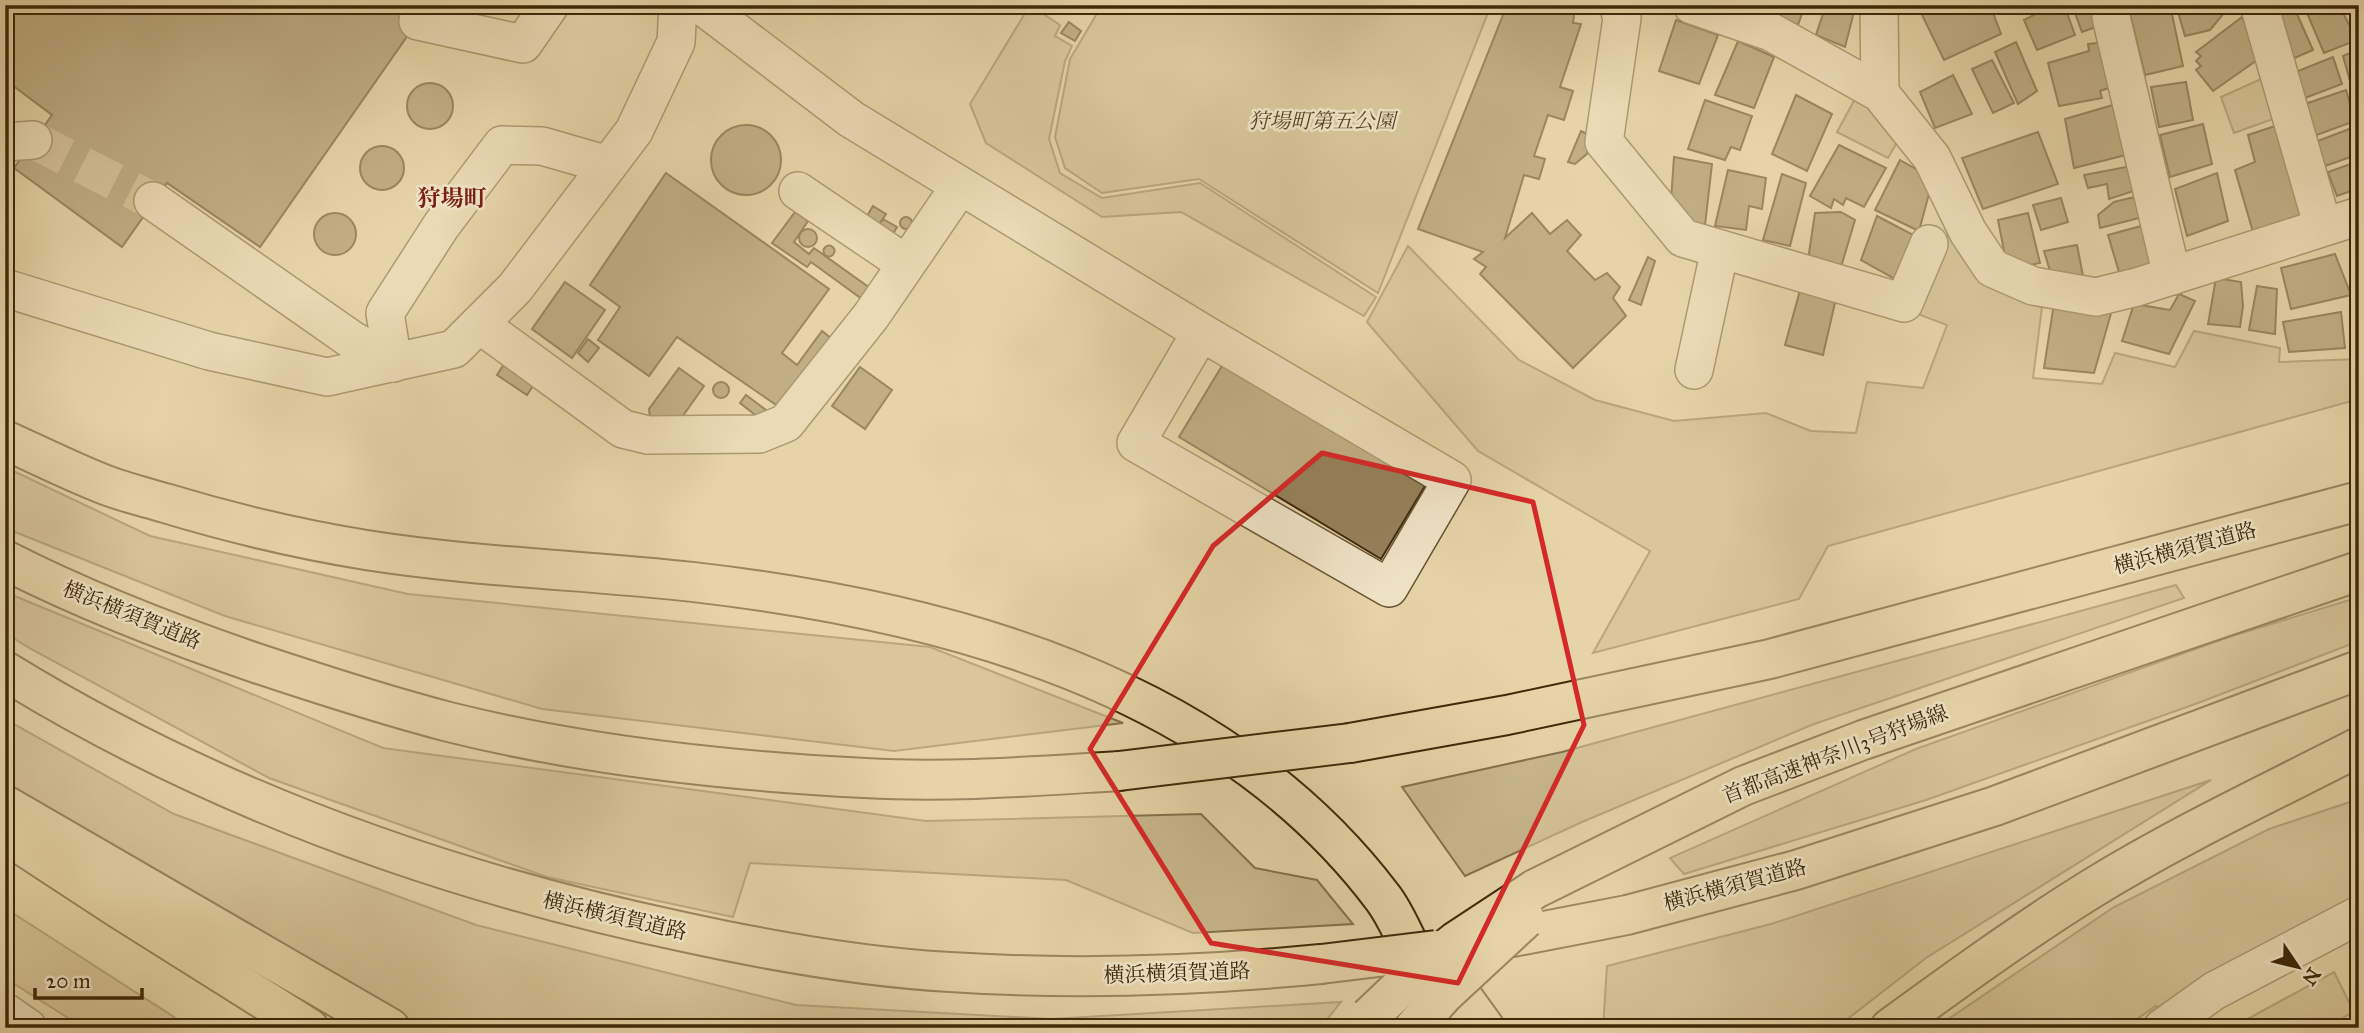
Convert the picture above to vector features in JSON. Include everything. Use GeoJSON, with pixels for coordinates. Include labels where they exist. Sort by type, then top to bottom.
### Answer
{"type":"FeatureCollection","features":[{"type":"Feature","properties":{"kind":"highway"},"geometry":{"type":"LineString","coordinates":[[5,440],[104,485],[231,523],[367,550],[527,568],[692,582],[822,599],[950,629],[1014,648],[1074,671],[1167,713],[1226,750],[1294,801],[1339,845],[1441,966],[1485,1028]]}},
{"type":"Feature","properties":{"kind":"highway","name":"横浜横須賀道路"},"geometry":{"type":"LineString","coordinates":[[5,560],[40,578],[194,642],[331,688],[450,722],[593,751],[738,770],[869,779],[993,778],[1119,771],[1350,743],[1507,715],[1770,659],[2359,502]]}},
{"type":"Feature","properties":{"kind":"highway","name":"首都高速神奈川3号狩場線"},"geometry":{"type":"LineString","coordinates":[[1540,894],[1623,844],[1743,786],[1863,740],[2359,571]]}},
{"type":"Feature","properties":{"kind":"highway","name":"横浜横須賀道路"},"geometry":{"type":"LineString","coordinates":[[5,671],[133,742],[256,800],[380,848],[493,886],[605,916],[744,945],[946,972],[1044,977],[1147,976],[1321,964],[1475,944],[1626,915],[1796,870],[1995,806],[2359,670]]}},
{"type":"Feature","properties":{"kind":"highway"},"geometry":{"type":"LineString","coordinates":[[1890,1028],[2092,888],[2359,747]]}},
{"type":"Feature","properties":{"kind":"highway"},"geometry":{"type":"LineString","coordinates":[[5,805],[390,1028]]}},
{"type":"Feature","properties":{"kind":"highway"},"geometry":{"type":"LineString","coordinates":[[5,834],[309,1028]]}},
{"type":"Feature","properties":{"kind":"highway"},"geometry":{"type":"LineString","coordinates":[[1364,1022],[1409,979],[1456,941],[1540,894]]}},
{"type":"Feature","properties":{"kind":"highway"},"geometry":{"type":"LineString","coordinates":[[1414,1028],[1540,894]]}},
{"type":"Feature","properties":{"kind":"highway"},"geometry":{"type":"LineString","coordinates":[[1386,901],[1454,1028]]}},
{"type":"Feature","properties":{"kind":"street"},"geometry":{"type":"LineString","coordinates":[[418,21],[523,44],[550,5]]}},
{"type":"Feature","properties":{"kind":"street"},"geometry":{"type":"LineString","coordinates":[[5,288],[209,351],[327,377],[454,349],[515,288],[634,131],[676,42],[678,5]]}},
{"type":"Feature","properties":{"kind":"street"},"geometry":{"type":"LineString","coordinates":[[701,5],[851,118],[1201,332],[1452,481],[1389,588],[1136,443],[1201,332]]}},
{"type":"Feature","properties":{"kind":"street"},"geometry":{"type":"LineString","coordinates":[[1618,5],[1622,18],[1604,142],[1683,238],[1904,303],[1929,244]]}},
{"type":"Feature","properties":{"kind":"street"},"geometry":{"type":"LineString","coordinates":[[1692,5],[1771,32],[1880,93],[1932,158],[1968,232],[1992,268],[2033,286],[2096,297],[2137,288],[2359,216]]}},
{"type":"Feature","properties":{"kind":"street"},"geometry":{"type":"LineString","coordinates":[[1879,5],[1880,93]]}},
{"type":"Feature","properties":{"kind":"street"},"geometry":{"type":"LineString","coordinates":[[2259,5],[2323,227]]}},
{"type":"Feature","properties":{"kind":"street"},"geometry":{"type":"LineString","coordinates":[[2111,17],[2172,276]]}},
{"type":"Feature","properties":{"kind":"street"},"geometry":{"type":"LineString","coordinates":[[393,363],[385,313],[441,226],[502,145],[542,146],[608,165]]}},
{"type":"Feature","properties":{"kind":"street"},"geometry":{"type":"LineString","coordinates":[[479,324],[622,429],[648,435],[759,434],[786,423],[871,316],[960,186]]}},
{"type":"Feature","properties":{"kind":"street"},"geometry":{"type":"LineString","coordinates":[[798,191],[906,264]]}},
{"type":"Feature","properties":{"kind":"street"},"geometry":{"type":"LineString","coordinates":[[153,201],[352,340],[393,363]]}},
{"type":"Feature","properties":{"kind":"street"},"geometry":{"type":"LineString","coordinates":[[1694,370],[1720,249]]}},
{"type":"Feature","properties":{"kind":"street"},"geometry":{"type":"LineString","coordinates":[[2162,1028],[2214,991],[2359,915]]}},
{"type":"Feature","properties":{"kind":"street"},"geometry":{"type":"LineString","coordinates":[[5,1013],[28,1028]]}},
{"type":"Feature","properties":{"kind":"highlighted area"},"geometry":{"type":"Polygon","coordinates":[[[1322,453],[1533,502],[1584,725],[1458,983],[1211,943],[1090,749],[1213,546],[1322,453]]]}},
{"type":"Feature","properties":{"kind":"green space"},"geometry":{"type":"Polygon","coordinates":[[[1030,5],[1060,25],[1055,36],[1072,46],[1065,61],[1049,139],[1060,173],[1102,198],[1200,183],[1376,297],[1364,316],[1181,212],[1102,217],[986,143],[970,104],[1030,5]]]}},
{"type":"Feature","properties":{"kind":"green space","name":"狩場町第五公園"},"geometry":{"type":"Polygon","coordinates":[[[1102,5],[1491,5],[1378,293],[1199,179],[1102,193],[1065,168],[1055,137],[1070,59],[1102,5]]]}},
{"type":"Feature","properties":{"kind":"green space"},"geometry":{"type":"Polygon","coordinates":[[[2263,78],[2276,118],[2234,133],[2221,97],[2263,78]]]}},
{"type":"Feature","properties":{"kind":"green space"},"geometry":{"type":"Polygon","coordinates":[[[1856,97],[1883,116],[1900,137],[1888,158],[1837,132],[1856,97]]]}},
{"type":"Feature","properties":{"kind":"green space"},"geometry":{"type":"Polygon","coordinates":[[[1949,233],[1988,279],[2011,294],[2042,307],[2033,378],[2102,384],[2115,353],[2175,367],[2194,331],[2280,348],[2279,362],[2359,359],[2359,399],[1828,546],[1799,599],[1593,653],[1650,551],[1478,451],[1367,322],[1408,246],[1519,360],[1595,400],[1674,421],[1766,413],[1811,431],[1856,433],[1867,382],[1923,388],[1947,325],[1915,313],[1949,233]]]}},
{"type":"Feature","properties":{"kind":"green space"},"geometry":{"type":"Polygon","coordinates":[[[5,467],[150,536],[408,594],[930,647],[1123,723],[894,751],[542,709],[225,616],[5,528],[5,467]]]}},
{"type":"Feature","properties":{"kind":"green space"},"geometry":{"type":"Polygon","coordinates":[[[2176,585],[2184,598],[1814,724],[1582,822],[1465,876],[1402,787],[1562,752],[2176,585]]]}},
{"type":"Feature","properties":{"kind":"green space"},"geometry":{"type":"Polygon","coordinates":[[[5,592],[383,748],[926,821],[1201,814],[1255,868],[1317,880],[1353,924],[1193,933],[1066,880],[750,863],[733,917],[547,877],[269,778],[5,633],[5,592]]]}},
{"type":"Feature","properties":{"kind":"green space"},"geometry":{"type":"Polygon","coordinates":[[[2359,597],[2359,641],[2198,703],[1926,800],[1684,874],[1670,858],[1916,749],[2229,637],[2359,597]]]}},
{"type":"Feature","properties":{"kind":"green space"},"geometry":{"type":"Polygon","coordinates":[[[5,719],[174,814],[476,925],[796,1005],[1051,1019],[1341,1002],[1320,1028],[418,1028],[5,787],[5,719]]]}},
{"type":"Feature","properties":{"kind":"green space"},"geometry":{"type":"Polygon","coordinates":[[[2211,780],[1926,958],[1836,1028],[1603,1028],[1607,966],[1771,924],[2211,780]]]}},
{"type":"Feature","properties":{"kind":"green space"},"geometry":{"type":"Polygon","coordinates":[[[2359,799],[2359,901],[2161,1013],[2156,1006],[2124,1028],[1935,1028],[2114,907],[2269,829],[2359,799]]]}},
{"type":"Feature","properties":{"kind":"green space"},"geometry":{"type":"Polygon","coordinates":[[[5,908],[191,1028],[84,1028],[5,978],[5,908]]]}},
{"type":"Feature","properties":{"kind":"green space"},"geometry":{"type":"Polygon","coordinates":[[[2334,972],[2354,1012],[2324,1028],[2231,1028],[2334,972]]]}},
{"type":"Feature","properties":{"kind":"building"},"geometry":{"type":"Polygon","coordinates":[[[5,5],[429,5],[260,247],[167,183],[122,247],[14,168],[52,115],[8,82],[5,86],[5,5]]]}},
{"type":"Feature","properties":{"kind":"building"},"geometry":{"type":"Polygon","coordinates":[[[1507,5],[1569,5],[1575,8],[1573,23],[1581,24],[1560,87],[1573,91],[1564,120],[1548,115],[1534,156],[1545,159],[1539,179],[1524,175],[1505,238],[1532,213],[1550,234],[1567,220],[1581,235],[1567,251],[1595,280],[1607,273],[1620,287],[1613,298],[1626,316],[1573,368],[1480,274],[1486,267],[1474,259],[1483,252],[1418,229],[1507,5]]]}},
{"type":"Feature","properties":{"kind":"building"},"geometry":{"type":"Polygon","coordinates":[[[1751,5],[1805,5],[1798,25],[1750,8],[1751,5]]]}},
{"type":"Feature","properties":{"kind":"building"},"geometry":{"type":"Polygon","coordinates":[[[1826,5],[1849,5],[1855,8],[1845,47],[1816,35],[1826,5]]]}},
{"type":"Feature","properties":{"kind":"building"},"geometry":{"type":"Polygon","coordinates":[[[1933,5],[1990,5],[2001,34],[1944,60],[1922,15],[1934,9],[1933,5]]]}},
{"type":"Feature","properties":{"kind":"building"},"geometry":{"type":"Polygon","coordinates":[[[2064,5],[2075,35],[2037,50],[2024,20],[2034,15],[2028,7],[2064,5]]]}},
{"type":"Feature","properties":{"kind":"building"},"geometry":{"type":"Polygon","coordinates":[[[2072,5],[2102,5],[2107,23],[2082,32],[2072,5]]]}},
{"type":"Feature","properties":{"kind":"building"},"geometry":{"type":"Polygon","coordinates":[[[2170,5],[2183,66],[2145,75],[2130,14],[2170,5]]]}},
{"type":"Feature","properties":{"kind":"building"},"geometry":{"type":"Polygon","coordinates":[[[2176,5],[2235,5],[2228,8],[2210,30],[2185,36],[2176,5]]]}},
{"type":"Feature","properties":{"kind":"building"},"geometry":{"type":"Polygon","coordinates":[[[2287,5],[2293,5],[2313,50],[2290,60],[2272,13],[2287,5]]]}},
{"type":"Feature","properties":{"kind":"building"},"geometry":{"type":"Polygon","coordinates":[[[2339,5],[2357,40],[2324,53],[2304,6],[2339,5]]]}},
{"type":"Feature","properties":{"kind":"building"},"geometry":{"type":"Polygon","coordinates":[[[2348,5],[2359,5],[2359,27],[2348,5]]]}},
{"type":"Feature","properties":{"kind":"building"},"geometry":{"type":"Polygon","coordinates":[[[2242,17],[2263,56],[2213,91],[2196,70],[2201,66],[2196,61],[2201,56],[2196,52],[2242,17]]]}},
{"type":"Feature","properties":{"kind":"building"},"geometry":{"type":"Polygon","coordinates":[[[1676,20],[1718,35],[1699,84],[1659,71],[1676,20]]]}},
{"type":"Feature","properties":{"kind":"building"},"geometry":{"type":"Polygon","coordinates":[[[1069,22],[1081,31],[1075,41],[1061,33],[1069,22]]]}},
{"type":"Feature","properties":{"kind":"building"},"geometry":{"type":"Polygon","coordinates":[[[1738,41],[1774,57],[1754,108],[1715,95],[1738,41]]]}},
{"type":"Feature","properties":{"kind":"building"},"geometry":{"type":"Polygon","coordinates":[[[2016,42],[2037,91],[2018,104],[1995,52],[2016,42]]]}},
{"type":"Feature","properties":{"kind":"building"},"geometry":{"type":"Polygon","coordinates":[[[2105,42],[2117,85],[2100,91],[2102,98],[2059,106],[2048,63],[2089,51],[2088,44],[2105,42]]]}},
{"type":"Feature","properties":{"kind":"building"},"geometry":{"type":"Polygon","coordinates":[[[2359,49],[2359,94],[2354,95],[2343,56],[2359,49]]]}},
{"type":"Feature","properties":{"kind":"building"},"geometry":{"type":"Polygon","coordinates":[[[2333,57],[2342,84],[2305,98],[2293,73],[2333,57]]]}},
{"type":"Feature","properties":{"kind":"building"},"geometry":{"type":"Polygon","coordinates":[[[1992,60],[2014,103],[1993,113],[1972,69],[1992,60]]]}},
{"type":"Feature","properties":{"kind":"building"},"geometry":{"type":"Polygon","coordinates":[[[1953,75],[1972,114],[1935,128],[1920,92],[1953,75]]]}},
{"type":"Feature","properties":{"kind":"building"},"geometry":{"type":"Polygon","coordinates":[[[2186,82],[2193,120],[2159,127],[2151,87],[2186,82]]]}},
{"type":"Feature","properties":{"kind":"building"},"geometry":{"type":"Polygon","coordinates":[[[430,83],[446,90],[453,106],[446,122],[430,129],[414,122],[407,106],[414,90],[430,83]]]}},
{"type":"Feature","properties":{"kind":"building"},"geometry":{"type":"Polygon","coordinates":[[[2346,90],[2355,121],[2314,136],[2305,104],[2346,90]]]}},
{"type":"Feature","properties":{"kind":"building"},"geometry":{"type":"Polygon","coordinates":[[[1796,95],[1832,114],[1807,171],[1772,154],[1796,95]]]}},
{"type":"Feature","properties":{"kind":"building"},"geometry":{"type":"Polygon","coordinates":[[[1705,100],[1752,116],[1740,150],[1731,147],[1725,160],[1688,149],[1705,100]]]}},
{"type":"Feature","properties":{"kind":"building"},"geometry":{"type":"Polygon","coordinates":[[[2113,105],[2126,155],[2074,168],[2065,119],[2113,105]]]}},
{"type":"Feature","properties":{"kind":"building"},"geometry":{"type":"Polygon","coordinates":[[[2203,124],[2212,164],[2170,177],[2160,135],[2203,124]]]}},
{"type":"Feature","properties":{"kind":"building"},"geometry":{"type":"Polygon","coordinates":[[[739,125],[753,125],[766,130],[776,140],[781,160],[776,180],[766,190],[753,195],[739,195],[726,190],[716,180],[711,167],[711,153],[716,140],[726,130],[739,125]]]}},
{"type":"Feature","properties":{"kind":"building"},"geometry":{"type":"Polygon","coordinates":[[[2278,125],[2303,214],[2253,232],[2235,170],[2255,162],[2248,135],[2278,125]]]}},
{"type":"Feature","properties":{"kind":"building"},"geometry":{"type":"Polygon","coordinates":[[[2357,126],[2359,154],[2325,166],[2315,142],[2357,126]]]}},
{"type":"Feature","properties":{"kind":"building"},"geometry":{"type":"Polygon","coordinates":[[[1581,131],[1591,136],[1587,154],[1575,164],[1568,162],[1581,131]]]}},
{"type":"Feature","properties":{"kind":"building"},"geometry":{"type":"Polygon","coordinates":[[[2038,132],[2058,184],[1983,209],[1962,158],[2038,132]]]}},
{"type":"Feature","properties":{"kind":"building"},"geometry":{"type":"Polygon","coordinates":[[[1839,145],[1886,168],[1864,207],[1846,198],[1843,205],[1834,199],[1831,208],[1810,196],[1839,145]]]}},
{"type":"Feature","properties":{"kind":"building"},"geometry":{"type":"Polygon","coordinates":[[[382,146],[397,153],[404,168],[397,183],[382,190],[367,183],[360,168],[367,153],[382,146]]]}},
{"type":"Feature","properties":{"kind":"building"},"geometry":{"type":"Polygon","coordinates":[[[1674,157],[1712,164],[1705,225],[1684,224],[1671,200],[1674,157]]]}},
{"type":"Feature","properties":{"kind":"building"},"geometry":{"type":"Polygon","coordinates":[[[1900,160],[1926,175],[1930,190],[1919,231],[1875,210],[1900,160]]]}},
{"type":"Feature","properties":{"kind":"building"},"geometry":{"type":"Polygon","coordinates":[[[2359,161],[2359,188],[2337,196],[2328,172],[2359,161]]]}},
{"type":"Feature","properties":{"kind":"building"},"geometry":{"type":"Polygon","coordinates":[[[2131,166],[2143,188],[2109,199],[2107,184],[2088,188],[2084,175],[2131,166]]]}},
{"type":"Feature","properties":{"kind":"building"},"geometry":{"type":"Polygon","coordinates":[[[1728,170],[1766,178],[1762,209],[1749,206],[1746,230],[1715,226],[1728,170]]]}},
{"type":"Feature","properties":{"kind":"building"},"geometry":{"type":"Polygon","coordinates":[[[666,173],[829,289],[782,353],[797,365],[822,331],[833,340],[782,409],[677,337],[649,376],[598,340],[620,307],[590,285],[666,173]]]}},
{"type":"Feature","properties":{"kind":"building"},"geometry":{"type":"Polygon","coordinates":[[[2217,173],[2228,221],[2187,236],[2175,189],[2217,173]]]}},
{"type":"Feature","properties":{"kind":"building"},"geometry":{"type":"Polygon","coordinates":[[[1782,174],[1806,183],[1790,246],[1763,240],[1782,174]]]}},
{"type":"Feature","properties":{"kind":"building"},"geometry":{"type":"Polygon","coordinates":[[[2143,195],[2147,216],[2100,228],[2098,215],[2114,202],[2143,195]]]}},
{"type":"Feature","properties":{"kind":"building"},"geometry":{"type":"Polygon","coordinates":[[[2061,198],[2068,222],[2041,230],[2033,205],[2061,198]]]}},
{"type":"Feature","properties":{"kind":"building"},"geometry":{"type":"Polygon","coordinates":[[[873,206],[886,214],[875,231],[863,223],[873,206]]]}},
{"type":"Feature","properties":{"kind":"building"},"geometry":{"type":"Polygon","coordinates":[[[795,212],[808,221],[794,242],[809,254],[814,248],[870,288],[862,299],[811,262],[807,267],[772,243],[795,212]]]}},
{"type":"Feature","properties":{"kind":"building"},"geometry":{"type":"Polygon","coordinates":[[[1841,212],[1855,220],[1841,267],[1808,260],[1815,213],[1841,212]]]}},
{"type":"Feature","properties":{"kind":"building"},"geometry":{"type":"Polygon","coordinates":[[[335,213],[350,219],[356,234],[350,249],[335,255],[320,249],[314,234],[320,219],[335,213]]]}},
{"type":"Feature","properties":{"kind":"building"},"geometry":{"type":"Polygon","coordinates":[[[2028,213],[2040,263],[2020,267],[2005,256],[1998,220],[2028,213]]]}},
{"type":"Feature","properties":{"kind":"building"},"geometry":{"type":"Polygon","coordinates":[[[1877,216],[1917,237],[1897,280],[1861,260],[1877,216]]]}},
{"type":"Feature","properties":{"kind":"building"},"geometry":{"type":"Polygon","coordinates":[[[906,217],[912,223],[906,229],[900,223],[906,217]]]}},
{"type":"Feature","properties":{"kind":"building"},"geometry":{"type":"Polygon","coordinates":[[[883,219],[897,227],[890,239],[875,231],[883,219]]]}},
{"type":"Feature","properties":{"kind":"building"},"geometry":{"type":"Polygon","coordinates":[[[2141,226],[2153,266],[2119,272],[2108,235],[2141,226]]]}},
{"type":"Feature","properties":{"kind":"building"},"geometry":{"type":"Polygon","coordinates":[[[808,229],[814,232],[817,238],[814,244],[808,247],[802,244],[799,238],[802,232],[808,229]]]}},
{"type":"Feature","properties":{"kind":"building"},"geometry":{"type":"Polygon","coordinates":[[[829,245],[835,251],[829,257],[823,251],[829,245]]]}},
{"type":"Feature","properties":{"kind":"building"},"geometry":{"type":"Polygon","coordinates":[[[2077,245],[2083,276],[2053,281],[2044,251],[2077,245]]]}},
{"type":"Feature","properties":{"kind":"building"},"geometry":{"type":"Polygon","coordinates":[[[2335,254],[2351,295],[2291,309],[2281,268],[2335,254]]]}},
{"type":"Feature","properties":{"kind":"building"},"geometry":{"type":"Polygon","coordinates":[[[1648,257],[1655,261],[1641,305],[1629,300],[1648,257]]]}},
{"type":"Feature","properties":{"kind":"building"},"geometry":{"type":"Polygon","coordinates":[[[2216,278],[2241,282],[2243,306],[2240,327],[2208,324],[2216,278]]]}},
{"type":"Feature","properties":{"kind":"building"},"geometry":{"type":"Polygon","coordinates":[[[565,282],[605,310],[572,358],[532,329],[565,282]]]}},
{"type":"Feature","properties":{"kind":"building"},"geometry":{"type":"Polygon","coordinates":[[[1802,283],[1837,294],[1823,355],[1785,345],[1802,283]]]}},
{"type":"Feature","properties":{"kind":"building"},"geometry":{"type":"Polygon","coordinates":[[[2257,286],[2277,289],[2275,334],[2249,330],[2257,286]]]}},
{"type":"Feature","properties":{"kind":"building"},"geometry":{"type":"Polygon","coordinates":[[[2179,294],[2195,301],[2169,354],[2122,341],[2134,304],[2170,310],[2179,294]]]}},
{"type":"Feature","properties":{"kind":"building"},"geometry":{"type":"Polygon","coordinates":[[[2054,303],[2112,310],[2094,373],[2044,368],[2054,303]]]}},
{"type":"Feature","properties":{"kind":"building"},"geometry":{"type":"Polygon","coordinates":[[[2341,312],[2345,348],[2289,352],[2283,322],[2341,312]]]}},
{"type":"Feature","properties":{"kind":"building"},"geometry":{"type":"Polygon","coordinates":[[[2359,333],[2359,352],[2353,352],[2351,335],[2359,333]]]}},
{"type":"Feature","properties":{"kind":"building"},"geometry":{"type":"Polygon","coordinates":[[[588,339],[599,348],[588,362],[578,353],[588,339]]]}},
{"type":"Feature","properties":{"kind":"building"},"geometry":{"type":"Polygon","coordinates":[[[508,358],[538,378],[527,395],[497,375],[508,358]]]}},
{"type":"Feature","properties":{"kind":"building"},"geometry":{"type":"Polygon","coordinates":[[[1223,364],[1425,486],[1381,559],[1179,437],[1223,364]]]}},
{"type":"Feature","properties":{"kind":"building"},"geometry":{"type":"Polygon","coordinates":[[[860,367],[892,390],[865,429],[832,406],[860,367]]]}},
{"type":"Feature","properties":{"kind":"building"},"geometry":{"type":"Polygon","coordinates":[[[679,368],[704,386],[680,420],[650,417],[649,409],[679,368]]]}},
{"type":"Feature","properties":{"kind":"building"},"geometry":{"type":"Polygon","coordinates":[[[718,382],[724,382],[729,390],[727,396],[718,398],[713,393],[713,387],[718,382]]]}},
{"type":"Feature","properties":{"kind":"building"},"geometry":{"type":"Polygon","coordinates":[[[746,395],[766,410],[759,418],[740,403],[746,395]]]}},
{"type":"Feature","properties":{"kind":"tunnel"},"geometry":{"type":"LineString","coordinates":[[33,140],[153,201]]}},
{"type":"Feature","properties":{"kind":"district","name":"狩場町"},"geometry":{"type":"Point","coordinates":[452,198]}}]}
